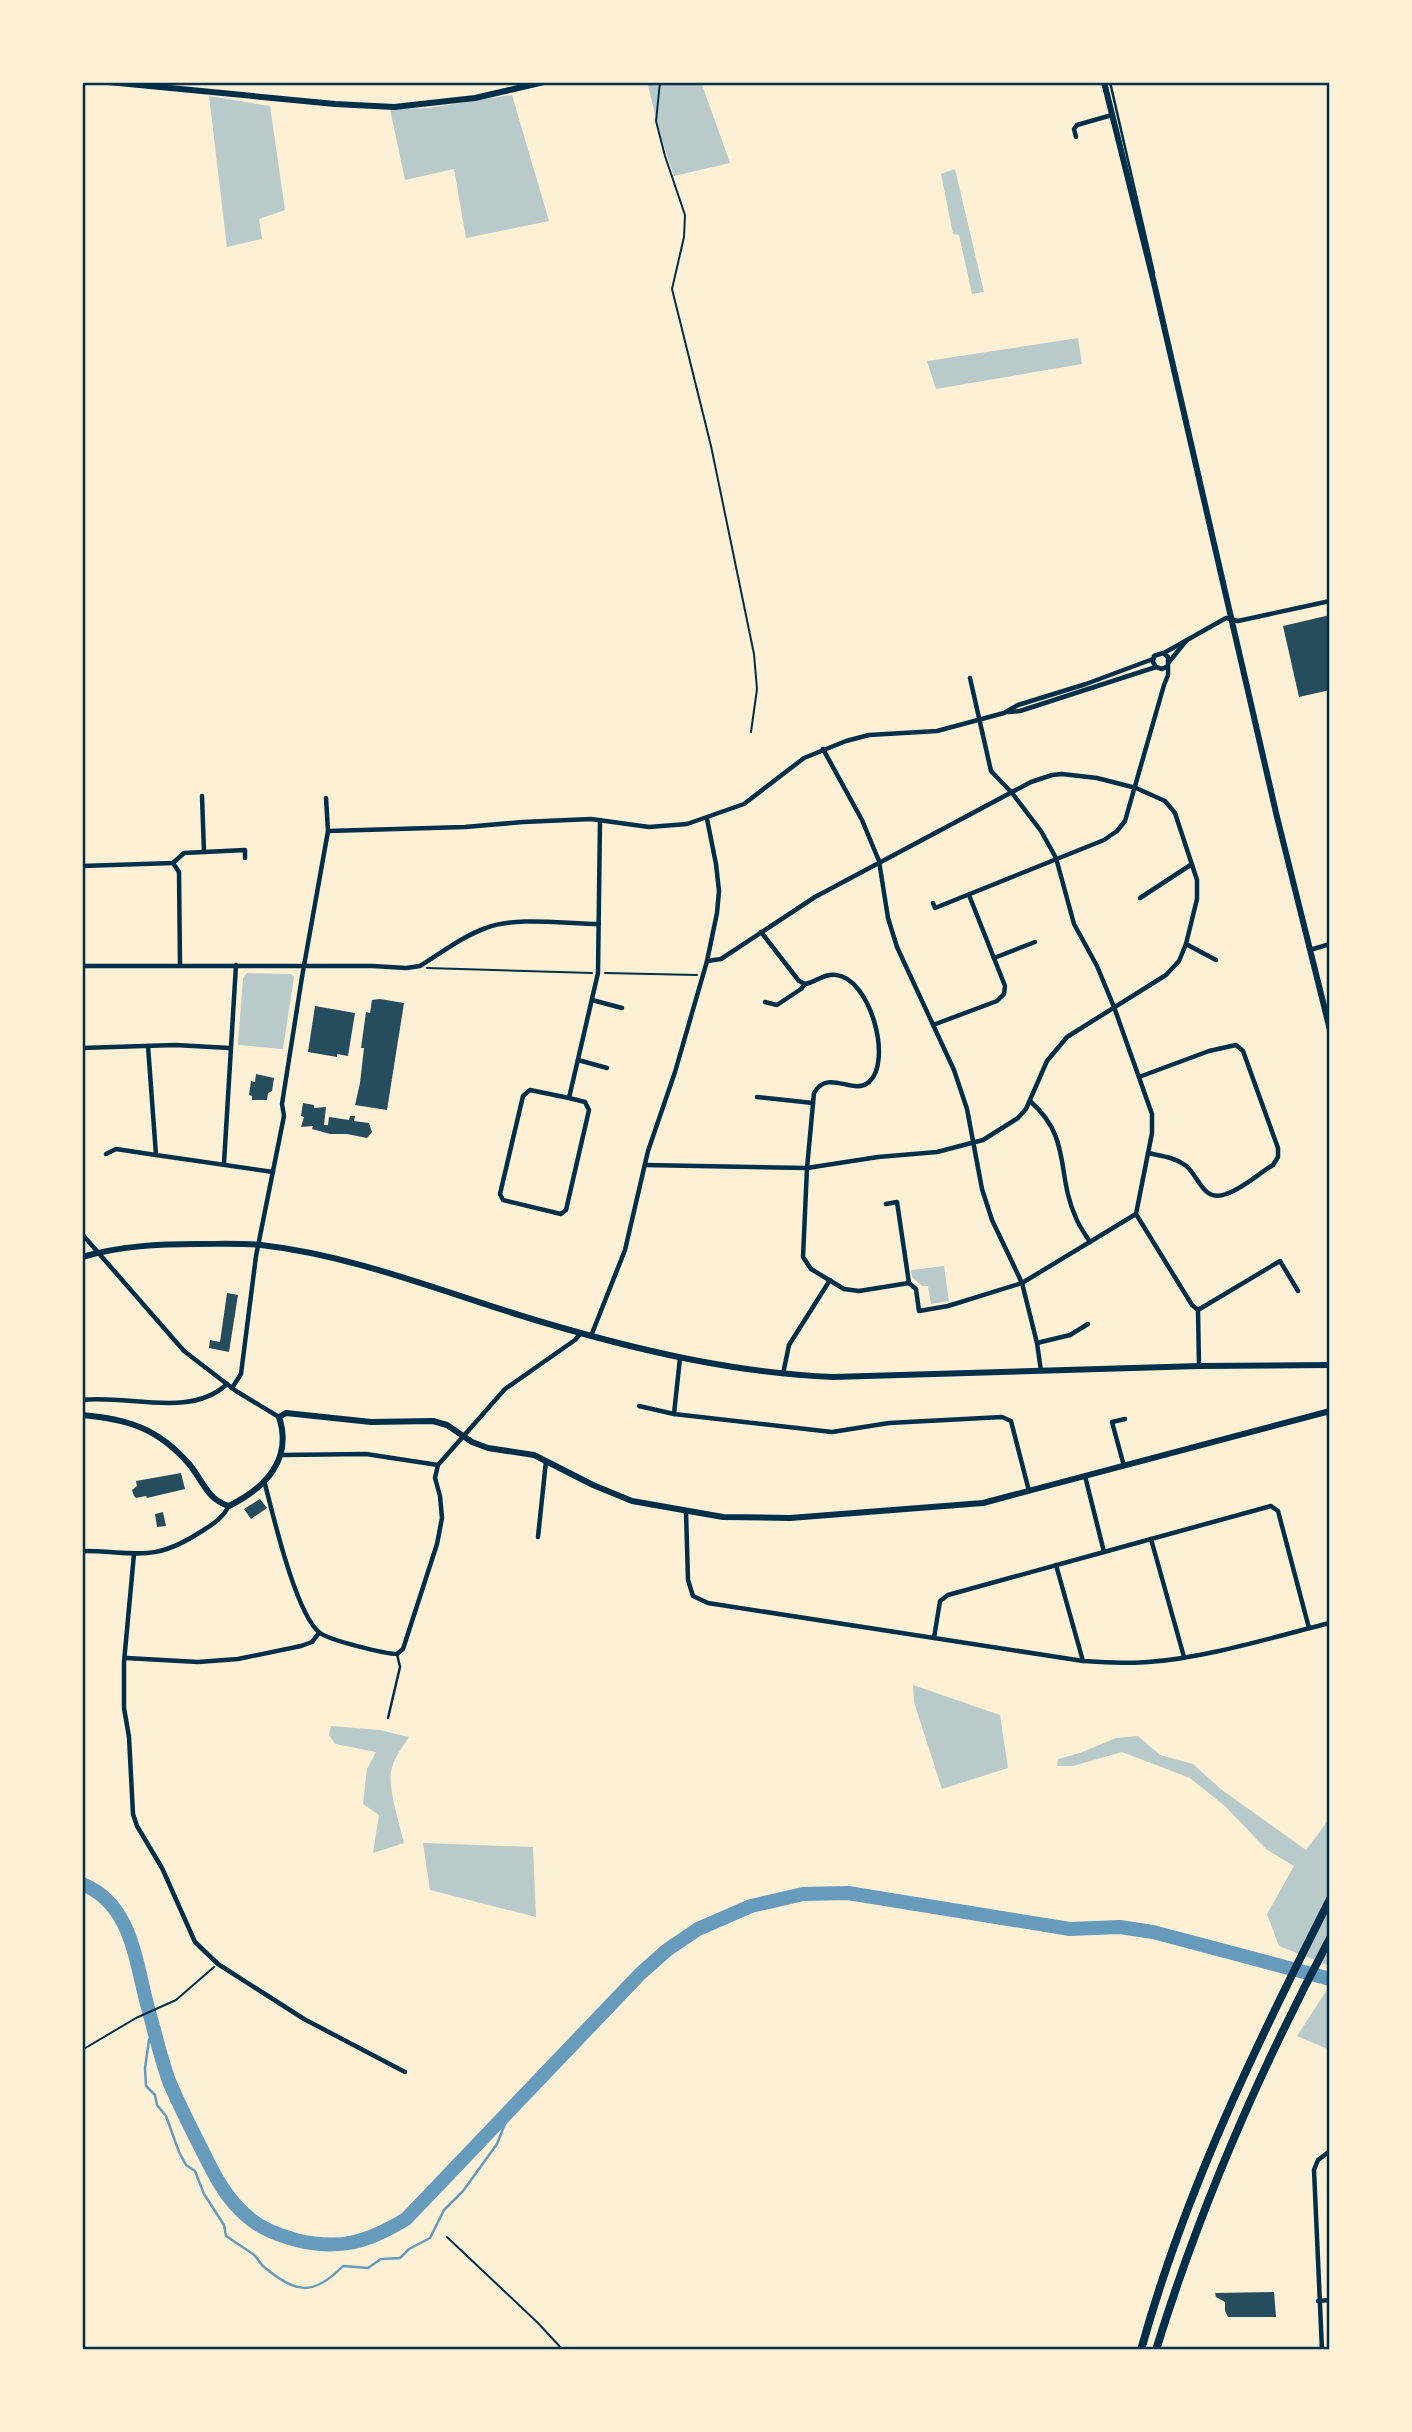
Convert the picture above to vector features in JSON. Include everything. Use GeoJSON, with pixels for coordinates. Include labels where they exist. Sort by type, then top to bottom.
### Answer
{"type":"FeatureCollection","features":[{"type":"Feature","properties":{"kind":"highway"},"geometry":{"type":"LineString","coordinates":[[1139,2350],[1185,2212],[1229,2105],[1330,1899]]}},
{"type":"Feature","properties":{"kind":"highway"},"geometry":{"type":"LineString","coordinates":[[1156,2350],[1170,2304],[1221,2168],[1297,1999],[1330,1938]]}},
{"type":"Feature","properties":{"kind":"street"},"geometry":{"type":"LineString","coordinates":[[108,82],[335,104],[394,107],[475,98],[544,82]]}},
{"type":"Feature","properties":{"kind":"street"},"geometry":{"type":"LineString","coordinates":[[1104,82],[1330,1030]]}},
{"type":"Feature","properties":{"kind":"street"},"geometry":{"type":"LineString","coordinates":[[1076,137],[1074,129],[1077,125],[1112,115]]}},
{"type":"Feature","properties":{"kind":"street"},"geometry":{"type":"LineString","coordinates":[[1004,713],[1018,705],[1153,659],[1157,654],[1186,641],[1220,620],[1226,618],[1238,621],[1330,601]]}},
{"type":"Feature","properties":{"kind":"street"},"geometry":{"type":"LineString","coordinates":[[328,831],[600,820],[665,827],[707,819],[744,804],[790,768],[822,749],[869,735],[937,731],[1020,711],[1168,664],[1186,641]]}},
{"type":"Feature","properties":{"kind":"street"},"geometry":{"type":"LineString","coordinates":[[933,903],[935,908],[970,895],[1104,839],[1117,831],[1125,821],[1168,679],[1168,657],[1163,653]]}},
{"type":"Feature","properties":{"kind":"street"},"geometry":{"type":"LineString","coordinates":[[1153,659],[1163,675],[1164,685]]}},
{"type":"Feature","properties":{"kind":"street"},"geometry":{"type":"LineString","coordinates":[[970,678],[991,771],[1041,831],[1056,859],[1074,924],[1097,966],[1114,1007],[1152,1114],[1152,1133],[1136,1214],[1192,1305],[1198,1310],[1199,1366]]}},
{"type":"Feature","properties":{"kind":"street"},"geometry":{"type":"LineString","coordinates":[[822,749],[862,820],[879,862],[888,918],[897,947],[954,1070],[967,1109],[982,1189],[992,1220],[1022,1283],[1041,1371]]}},
{"type":"Feature","properties":{"kind":"street"},"geometry":{"type":"LineString","coordinates":[[645,1166],[807,1168],[878,1157],[937,1152],[992,1136],[1018,1118],[1031,1102],[1048,1061],[1067,1037],[1166,975],[1179,961],[1197,899],[1197,880],[1175,813],[1165,801],[1136,788],[1097,778],[1052,775],[1031,782],[879,862],[815,897],[720,959],[707,961]]}},
{"type":"Feature","properties":{"kind":"street"},"geometry":{"type":"LineString","coordinates":[[202,796],[204,852]]}},
{"type":"Feature","properties":{"kind":"street"},"geometry":{"type":"LineString","coordinates":[[233,1388],[241,1374],[259,1245],[284,1116],[282,1104],[328,831],[326,797]]}},
{"type":"Feature","properties":{"kind":"street"},"geometry":{"type":"LineString","coordinates":[[590,1336],[625,1250],[645,1166],[707,961],[719,891],[707,819]]}},
{"type":"Feature","properties":{"kind":"street"},"geometry":{"type":"LineString","coordinates":[[569,1098],[598,973],[600,820]]}},
{"type":"Feature","properties":{"kind":"street"},"geometry":{"type":"LineString","coordinates":[[173,863],[184,853],[244,850],[245,858]]}},
{"type":"Feature","properties":{"kind":"street"},"geometry":{"type":"LineString","coordinates":[[82,866],[173,863],[177,867],[180,965]]}},
{"type":"Feature","properties":{"kind":"street"},"geometry":{"type":"LineString","coordinates":[[1140,898],[1192,864]]}},
{"type":"Feature","properties":{"kind":"street"},"geometry":{"type":"LineString","coordinates":[[933,1026],[997,1001],[1004,994],[1005,985],[970,895]]}},
{"type":"Feature","properties":{"kind":"street"},"geometry":{"type":"LineString","coordinates":[[82,966],[305,965],[406,968],[420,966],[481,930],[495,925],[598,924]]}},
{"type":"Feature","properties":{"kind":"street"},"geometry":{"type":"LineString","coordinates":[[761,932],[799,981],[805,984]]}},
{"type":"Feature","properties":{"kind":"street"},"geometry":{"type":"LineString","coordinates":[[995,958],[1035,942]]}},
{"type":"Feature","properties":{"kind":"street"},"geometry":{"type":"LineString","coordinates":[[1186,944],[1216,960]]}},
{"type":"Feature","properties":{"kind":"street"},"geometry":{"type":"LineString","coordinates":[[1310,950],[1330,944]]}},
{"type":"Feature","properties":{"kind":"street"},"geometry":{"type":"LineString","coordinates":[[224,1164],[236,965]]}},
{"type":"Feature","properties":{"kind":"street"},"geometry":{"type":"LineString","coordinates":[[765,1002],[777,1004],[805,984],[823,976],[836,975],[847,978],[861,992],[875,1017],[878,1055],[874,1075],[868,1083],[861,1085],[825,1082],[818,1085],[813,1102],[807,1168],[803,1257],[811,1269],[844,1289],[859,1291],[909,1283]]}},
{"type":"Feature","properties":{"kind":"street"},"geometry":{"type":"LineString","coordinates":[[592,1000],[622,1007]]}},
{"type":"Feature","properties":{"kind":"street"},"geometry":{"type":"LineString","coordinates":[[1139,1077],[1209,1051],[1236,1045],[1243,1051],[1278,1148],[1278,1157],[1273,1165],[1226,1194],[1215,1196],[1203,1191],[1188,1167],[1176,1159],[1148,1153]]}},
{"type":"Feature","properties":{"kind":"street"},"geometry":{"type":"LineString","coordinates":[[148,1046],[156,1155]]}},
{"type":"Feature","properties":{"kind":"street"},"geometry":{"type":"LineString","coordinates":[[82,1048],[230,1048]]}},
{"type":"Feature","properties":{"kind":"street"},"geometry":{"type":"LineString","coordinates":[[578,1060],[607,1068]]}},
{"type":"Feature","properties":{"kind":"street"},"geometry":{"type":"LineString","coordinates":[[530,1090],[569,1098],[584,1102],[589,1110],[566,1210],[561,1214],[503,1200],[500,1194],[523,1097],[530,1090]]}},
{"type":"Feature","properties":{"kind":"street"},"geometry":{"type":"LineString","coordinates":[[757,1097],[813,1102]]}},
{"type":"Feature","properties":{"kind":"street"},"geometry":{"type":"LineString","coordinates":[[1031,1102],[1053,1128],[1075,1217],[1090,1242]]}},
{"type":"Feature","properties":{"kind":"street"},"geometry":{"type":"LineString","coordinates":[[106,1154],[116,1149],[273,1172]]}},
{"type":"Feature","properties":{"kind":"street"},"geometry":{"type":"LineString","coordinates":[[886,1204],[897,1202],[909,1283],[916,1289],[919,1311],[948,1306],[1022,1283],[1136,1214]]}},
{"type":"Feature","properties":{"kind":"street"},"geometry":{"type":"LineString","coordinates":[[82,1234],[184,1351],[227,1384],[279,1417]]}},
{"type":"Feature","properties":{"kind":"street"},"geometry":{"type":"LineString","coordinates":[[82,1257],[97,1252],[164,1244],[259,1245],[356,1264],[590,1336],[680,1358],[783,1374],[833,1377],[1199,1366],[1330,1365]]}},
{"type":"Feature","properties":{"kind":"street"},"geometry":{"type":"LineString","coordinates":[[1198,1310],[1280,1261],[1298,1290]]}},
{"type":"Feature","properties":{"kind":"street"},"geometry":{"type":"LineString","coordinates":[[783,1374],[789,1345],[830,1280]]}},
{"type":"Feature","properties":{"kind":"street"},"geometry":{"type":"LineString","coordinates":[[1037,1343],[1070,1335],[1088,1324]]}},
{"type":"Feature","properties":{"kind":"street"},"geometry":{"type":"LineString","coordinates":[[265,1484],[286,1564],[306,1616],[320,1633],[328,1638],[397,1654],[402,1649],[437,1544],[442,1518],[435,1478],[438,1465],[505,1389],[581,1333]]}},
{"type":"Feature","properties":{"kind":"street"},"geometry":{"type":"LineString","coordinates":[[674,1414],[680,1358]]}},
{"type":"Feature","properties":{"kind":"street"},"geometry":{"type":"LineString","coordinates":[[82,1400],[167,1404],[211,1395],[227,1384]]}},
{"type":"Feature","properties":{"kind":"street"},"geometry":{"type":"LineString","coordinates":[[639,1406],[674,1414],[832,1432],[889,1423],[1002,1418],[1011,1421],[1029,1491]]}},
{"type":"Feature","properties":{"kind":"street"},"geometry":{"type":"LineString","coordinates":[[279,1417],[286,1413],[371,1422],[433,1421],[446,1425],[463,1437],[488,1448],[534,1455],[616,1496],[650,1506],[737,1518],[836,1516],[972,1504],[1329,1412],[1330,1421]]}},
{"type":"Feature","properties":{"kind":"street"},"geometry":{"type":"LineString","coordinates":[[82,1415],[129,1421],[155,1435],[189,1464],[206,1490],[221,1504],[229,1506]]}},
{"type":"Feature","properties":{"kind":"street"},"geometry":{"type":"LineString","coordinates":[[82,1551],[159,1553],[180,1546],[222,1518],[229,1506],[265,1484],[282,1455],[279,1417]]}},
{"type":"Feature","properties":{"kind":"street"},"geometry":{"type":"LineString","coordinates":[[1124,1466],[1112,1422],[1125,1419]]}},
{"type":"Feature","properties":{"kind":"street"},"geometry":{"type":"LineString","coordinates":[[282,1455],[366,1454],[438,1465]]}},
{"type":"Feature","properties":{"kind":"street"},"geometry":{"type":"LineString","coordinates":[[538,1537],[546,1460]]}},
{"type":"Feature","properties":{"kind":"street"},"geometry":{"type":"LineString","coordinates":[[1085,1476],[1104,1552]]}},
{"type":"Feature","properties":{"kind":"street"},"geometry":{"type":"LineString","coordinates":[[934,1638],[940,1601],[948,1595],[1271,1506],[1278,1511],[1309,1628]]}},
{"type":"Feature","properties":{"kind":"street"},"geometry":{"type":"LineString","coordinates":[[686,1512],[688,1580],[693,1596],[708,1603],[1083,1661],[1149,1662],[1184,1657],[1330,1623]]}},
{"type":"Feature","properties":{"kind":"street"},"geometry":{"type":"LineString","coordinates":[[1151,1539],[1184,1657]]}},
{"type":"Feature","properties":{"kind":"street"},"geometry":{"type":"LineString","coordinates":[[134,1554],[124,1708],[129,1737],[133,1814],[137,1826],[162,1868],[195,1942],[218,1964],[304,2019],[405,2072]]}},
{"type":"Feature","properties":{"kind":"street"},"geometry":{"type":"LineString","coordinates":[[1056,1566],[1083,1661]]}},
{"type":"Feature","properties":{"kind":"street"},"geometry":{"type":"LineString","coordinates":[[126,1658],[198,1662],[238,1660],[301,1646],[312,1642],[320,1633]]}},
{"type":"Feature","properties":{"kind":"street"},"geometry":{"type":"LineString","coordinates":[[1322,2350],[1314,2170],[1318,2160],[1330,2151]]}},
{"type":"Feature","properties":{"kind":"street"},"geometry":{"type":"LineString","coordinates":[[1318,2301],[1330,2301]]}},
{"type":"Feature","properties":{"kind":"lane"},"geometry":{"type":"LineString","coordinates":[[1110,82],[1154,269],[1154,283]]}},
{"type":"Feature","properties":{"kind":"lane"},"geometry":{"type":"LineString","coordinates":[[388,1718],[400,1667],[397,1654]]}},
{"type":"Feature","properties":{"kind":"path"},"geometry":{"type":"LineString","coordinates":[[660,82],[656,121],[685,215],[684,237],[671,289],[711,446],[754,653],[757,690],[751,732]]}},
{"type":"Feature","properties":{"kind":"path"},"geometry":{"type":"LineString","coordinates":[[420,966],[430,969],[702,975]]}},
{"type":"Feature","properties":{"kind":"path"},"geometry":{"type":"LineString","coordinates":[[82,2050],[136,2018],[176,2000],[218,1964]]}},
{"type":"Feature","properties":{"kind":"path"},"geometry":{"type":"LineString","coordinates":[[447,2237],[563,2350]]}},
{"type":"Feature","properties":{"kind":"shaded area"},"geometry":{"type":"Polygon","coordinates":[[[647,82],[701,82],[730,163],[674,176],[647,82]]]}},
{"type":"Feature","properties":{"kind":"shaded area"},"geometry":{"type":"Polygon","coordinates":[[[512,95],[549,221],[466,238],[454,169],[405,180],[390,109],[428,108],[512,95]]]}},
{"type":"Feature","properties":{"kind":"shaded area"},"geometry":{"type":"Polygon","coordinates":[[[209,96],[270,106],[285,210],[259,219],[262,239],[227,247],[209,96]]]}},
{"type":"Feature","properties":{"kind":"shaded area"},"geometry":{"type":"Polygon","coordinates":[[[955,169],[984,292],[972,294],[959,235],[953,234],[941,174],[955,169]]]}},
{"type":"Feature","properties":{"kind":"shaded area"},"geometry":{"type":"Polygon","coordinates":[[[1078,338],[1082,364],[936,389],[927,361],[1078,338]]]}},
{"type":"Feature","properties":{"kind":"shaded area"},"geometry":{"type":"Polygon","coordinates":[[[247,973],[291,974],[294,977],[283,1049],[238,1045],[243,978],[247,973]]]}},
{"type":"Feature","properties":{"kind":"shaded area"},"geometry":{"type":"Polygon","coordinates":[[[944,1266],[949,1301],[931,1304],[928,1286],[922,1286],[912,1277],[911,1270],[944,1266]]]}},
{"type":"Feature","properties":{"kind":"shaded area"},"geometry":{"type":"Polygon","coordinates":[[[913,1685],[1000,1715],[1008,1768],[942,1789],[914,1702],[913,1685]]]}},
{"type":"Feature","properties":{"kind":"shaded area"},"geometry":{"type":"Polygon","coordinates":[[[331,1726],[380,1730],[409,1737],[391,1772],[393,1797],[404,1843],[373,1853],[379,1815],[363,1804],[367,1769],[376,1752],[335,1744],[329,1735],[331,1726]]]}},
{"type":"Feature","properties":{"kind":"shaded area"},"geometry":{"type":"Polygon","coordinates":[[[1138,1736],[1160,1755],[1193,1764],[1222,1790],[1306,1850],[1330,1818],[1330,1966],[1279,1946],[1267,1914],[1294,1866],[1266,1849],[1226,1807],[1190,1778],[1122,1752],[1073,1766],[1057,1766],[1058,1759],[1116,1738],[1138,1736]]]}},
{"type":"Feature","properties":{"kind":"shaded area"},"geometry":{"type":"Polygon","coordinates":[[[423,1843],[533,1847],[536,1917],[430,1890],[423,1843]]]}},
{"type":"Feature","properties":{"kind":"shaded area"},"geometry":{"type":"Polygon","coordinates":[[[1330,1985],[1330,2050],[1297,2036],[1330,1985]]]}},
{"type":"Feature","properties":{"kind":"building"},"geometry":{"type":"Polygon","coordinates":[[[1330,615],[1330,690],[1299,697],[1283,626],[1330,615]]]}},
{"type":"Feature","properties":{"kind":"building"},"geometry":{"type":"Polygon","coordinates":[[[372,1000],[404,1003],[387,1110],[355,1105],[360,1083],[366,1012],[370,1013],[372,1000]]]}},
{"type":"Feature","properties":{"kind":"building"},"geometry":{"type":"Polygon","coordinates":[[[315,1006],[355,1013],[348,1056],[308,1052],[315,1006]]]}},
{"type":"Feature","properties":{"kind":"building"},"geometry":{"type":"Polygon","coordinates":[[[256,1074],[274,1078],[267,1100],[252,1100],[249,1095],[251,1081],[255,1082],[256,1074]]]}},
{"type":"Feature","properties":{"kind":"building"},"geometry":{"type":"Polygon","coordinates":[[[303,1103],[314,1105],[314,1108],[326,1107],[324,1125],[328,1125],[329,1117],[349,1120],[350,1116],[355,1116],[354,1121],[369,1123],[372,1132],[367,1138],[330,1134],[312,1129],[313,1126],[301,1127],[304,1117],[301,1116],[303,1103]]]}},
{"type":"Feature","properties":{"kind":"building"},"geometry":{"type":"Polygon","coordinates":[[[227,1293],[238,1295],[229,1352],[209,1348],[210,1340],[220,1342],[227,1293]]]}},
{"type":"Feature","properties":{"kind":"building"},"geometry":{"type":"Polygon","coordinates":[[[181,1473],[185,1489],[147,1498],[134,1496],[132,1490],[137,1486],[136,1481],[181,1473]]]}},
{"type":"Feature","properties":{"kind":"building"},"geometry":{"type":"Polygon","coordinates":[[[260,1499],[267,1508],[251,1519],[244,1509],[260,1499]]]}},
{"type":"Feature","properties":{"kind":"building"},"geometry":{"type":"Polygon","coordinates":[[[163,1512],[166,1526],[157,1527],[155,1514],[163,1512]]]}},
{"type":"Feature","properties":{"kind":"building"},"geometry":{"type":"Polygon","coordinates":[[[1274,2292],[1276,2317],[1228,2317],[1225,2302],[1216,2297],[1215,2293],[1274,2292]]]}},
{"type":"Feature","properties":{"kind":"waterway"},"geometry":{"type":"LineString","coordinates":[[82,1884],[111,1904],[121,1918],[134,1951],[169,2081],[226,2194],[240,2210],[264,2228],[296,2240],[326,2245],[366,2239],[406,2219],[640,1974],[667,1950],[698,1929],[751,1906],[803,1894],[848,1893],[1070,1929],[1120,1927],[1153,1932],[1330,1979]]}},
{"type":"Feature","properties":{"kind":"waterway"},"geometry":{"type":"LineString","coordinates":[[154,2028],[149,2040],[145,2068],[146,2086],[155,2095],[157,2105],[166,2116],[186,2165],[195,2171],[204,2194],[224,2225],[226,2236],[253,2254],[275,2275],[294,2286],[313,2287],[343,2266],[368,2268],[381,2259],[400,2258],[409,2249],[430,2238],[444,2210],[463,2191],[497,2144],[510,2111]]}}]}
